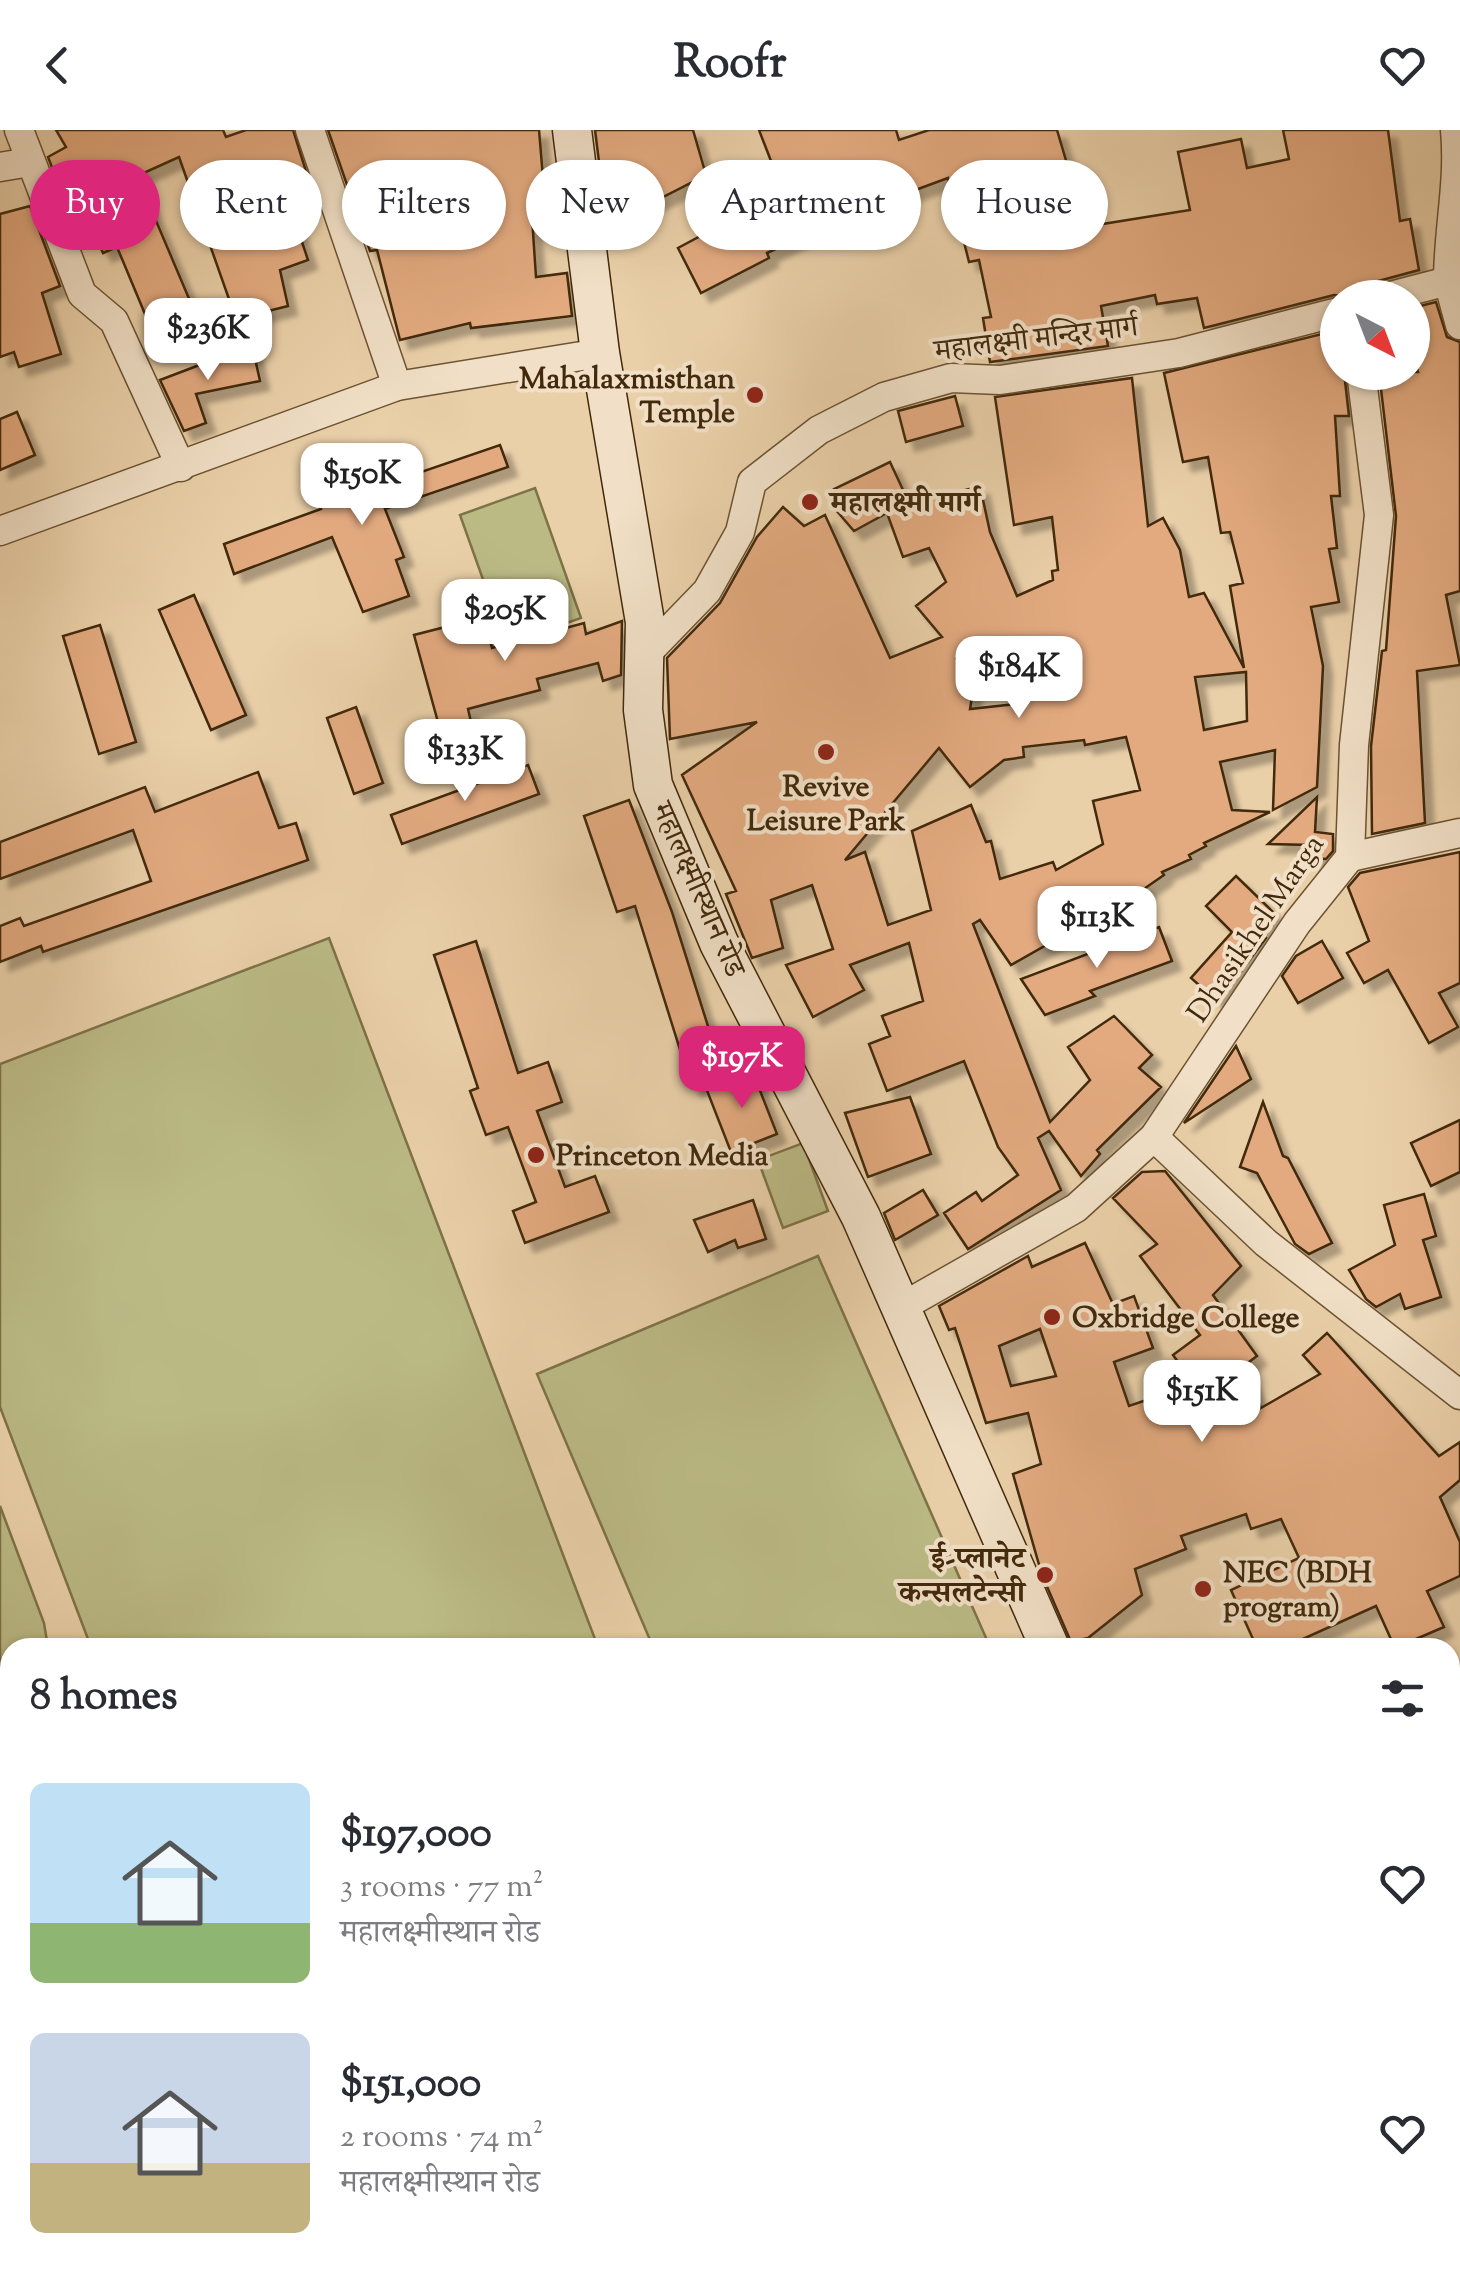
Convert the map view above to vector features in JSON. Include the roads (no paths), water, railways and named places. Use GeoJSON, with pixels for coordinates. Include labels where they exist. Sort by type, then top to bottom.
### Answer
{"type":"FeatureCollection","features":[{"type":"Feature","properties":{"kind":"street"},"geometry":{"type":"LineString","coordinates":[[0,167],[30,162],[19,130]]}},
{"type":"Feature","properties":{"kind":"street"},"geometry":{"type":"LineString","coordinates":[[310,130],[398,386]]}},
{"type":"Feature","properties":{"kind":"street","name":"महालक्ष्मीस्थान रोड"},"geometry":{"type":"LineString","coordinates":[[572,130],[600,353],[645,622],[642,675],[653,785],[691,879],[861,1217],[1046,1638]]}},
{"type":"Feature","properties":{"kind":"street"},"geometry":{"type":"LineString","coordinates":[[1455,130],[1460,168],[1448,240],[1448,281],[1460,325]]}},
{"type":"Feature","properties":{"kind":"street"},"geometry":{"type":"LineString","coordinates":[[65,250],[82,294],[114,321],[181,467]]}},
{"type":"Feature","properties":{"kind":"street"},"geometry":{"type":"LineString","coordinates":[[1430,286],[1448,281]]}},
{"type":"Feature","properties":{"kind":"street","name":"महालक्ष्मी मन्दिर मार्ग"},"geometry":{"type":"LineString","coordinates":[[642,675],[649,651],[708,591],[740,532],[752,482],[819,430],[884,397],[951,378],[1000,380],[1178,352],[1320,316]]}},
{"type":"Feature","properties":{"kind":"street"},"geometry":{"type":"LineString","coordinates":[[0,530],[398,386],[600,353]]}},
{"type":"Feature","properties":{"kind":"street","name":"Dhasikhel Marga"},"geometry":{"type":"LineString","coordinates":[[900,1308],[1076,1208],[1154,1137],[1297,923],[1350,857],[1354,745],[1379,515],[1363,390]]}},
{"type":"Feature","properties":{"kind":"street"},"geometry":{"type":"LineString","coordinates":[[1350,857],[1460,833]]}},
{"type":"Feature","properties":{"kind":"street"},"geometry":{"type":"LineString","coordinates":[[1154,1137],[1266,1243],[1460,1394]]}},
{"type":"Feature","properties":{"kind":"place","name":"Mahalaxmisthan Temple"},"geometry":{"type":"Point","coordinates":[755,395]}},
{"type":"Feature","properties":{"kind":"place","name":"महालक्ष्मी मार्ग"},"geometry":{"type":"Point","coordinates":[810,502]}},
{"type":"Feature","properties":{"kind":"place","name":"Revive Leisure Park"},"geometry":{"type":"Point","coordinates":[826,752]}},
{"type":"Feature","properties":{"kind":"place","name":"Princeton Media"},"geometry":{"type":"Point","coordinates":[536,1155]}},
{"type":"Feature","properties":{"kind":"place","name":"Oxbridge College"},"geometry":{"type":"Point","coordinates":[1052,1317]}},
{"type":"Feature","properties":{"kind":"place","name":"ई-प्लानेट कन्सलटेन्सी"},"geometry":{"type":"Point","coordinates":[1045,1575]}},
{"type":"Feature","properties":{"kind":"place","name":"NEC (BDH program)"},"geometry":{"type":"Point","coordinates":[1203,1589]}}]}
